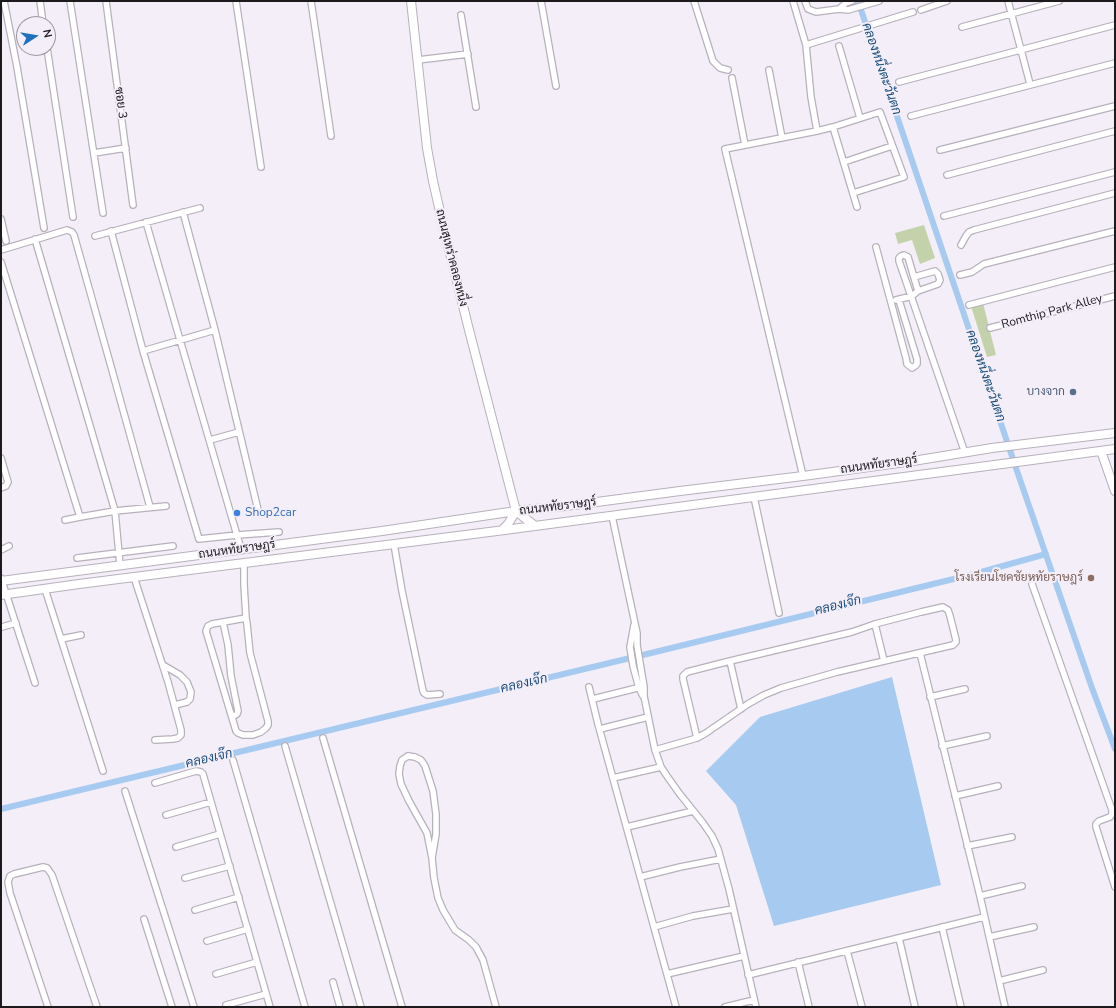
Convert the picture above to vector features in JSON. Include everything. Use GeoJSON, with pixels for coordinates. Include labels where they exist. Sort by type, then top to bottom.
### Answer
{"type":"FeatureCollection","features":[{"type":"Feature","properties":{"kind":"main road","name":"ถนนสุเหร่าคลองหนึ่ง"},"geometry":{"type":"LineString","coordinates":[[411,1],[427,148],[441,216],[495,435],[516,511]]}},
{"type":"Feature","properties":{"kind":"main road","name":"ถนนหทัยราษฎร์"},"geometry":{"type":"LineString","coordinates":[[1,580],[458,520],[516,511],[803,476],[1028,443],[1115,433]]}},
{"type":"Feature","properties":{"kind":"main road","name":"ถนนหทัยราษฎร์"},"geometry":{"type":"LineString","coordinates":[[4,595],[1115,449]]}},
{"type":"Feature","properties":{"kind":"main road"},"geometry":{"type":"LineString","coordinates":[[1101,451],[1115,491]]}},
{"type":"Feature","properties":{"kind":"main road"},"geometry":{"type":"LineString","coordinates":[[502,530],[508,524],[516,511],[535,526]]}},
{"type":"Feature","properties":{"kind":"street"},"geometry":{"type":"LineString","coordinates":[[4,1],[44,228]]}},
{"type":"Feature","properties":{"kind":"street"},"geometry":{"type":"LineString","coordinates":[[40,1],[42,16]]}},
{"type":"Feature","properties":{"kind":"street"},"geometry":{"type":"LineString","coordinates":[[70,1],[103,213]]}},
{"type":"Feature","properties":{"kind":"street","name":"ซอย 3"},"geometry":{"type":"LineString","coordinates":[[106,1],[134,205]]}},
{"type":"Feature","properties":{"kind":"street"},"geometry":{"type":"LineString","coordinates":[[236,1],[261,167]]}},
{"type":"Feature","properties":{"kind":"street"},"geometry":{"type":"LineString","coordinates":[[311,1],[331,136]]}},
{"type":"Feature","properties":{"kind":"street"},"geometry":{"type":"LineString","coordinates":[[541,1],[556,86]]}},
{"type":"Feature","properties":{"kind":"street"},"geometry":{"type":"LineString","coordinates":[[694,1],[713,60],[720,68],[728,70]]}},
{"type":"Feature","properties":{"kind":"street"},"geometry":{"type":"LineString","coordinates":[[793,1],[806,44],[807,70],[817,131]]}},
{"type":"Feature","properties":{"kind":"street"},"geometry":{"type":"LineString","coordinates":[[805,1],[808,9],[816,12],[839,9],[848,10],[879,1]]}},
{"type":"Feature","properties":{"kind":"street"},"geometry":{"type":"LineString","coordinates":[[921,10],[948,1]]}},
{"type":"Feature","properties":{"kind":"street"},"geometry":{"type":"LineString","coordinates":[[1008,1],[1030,84]]}},
{"type":"Feature","properties":{"kind":"street"},"geometry":{"type":"LineString","coordinates":[[962,27],[1059,1]]}},
{"type":"Feature","properties":{"kind":"street"},"geometry":{"type":"LineString","coordinates":[[839,9],[849,2]]}},
{"type":"Feature","properties":{"kind":"street"},"geometry":{"type":"LineString","coordinates":[[806,44],[913,12]]}},
{"type":"Feature","properties":{"kind":"street"},"geometry":{"type":"LineString","coordinates":[[461,15],[476,107]]}},
{"type":"Feature","properties":{"kind":"street"},"geometry":{"type":"LineString","coordinates":[[899,82],[1115,25]]}},
{"type":"Feature","properties":{"kind":"street"},"geometry":{"type":"LineString","coordinates":[[839,46],[860,118]]}},
{"type":"Feature","properties":{"kind":"street"},"geometry":{"type":"LineString","coordinates":[[418,60],[468,54]]}},
{"type":"Feature","properties":{"kind":"street"},"geometry":{"type":"LineString","coordinates":[[48,56],[73,217]]}},
{"type":"Feature","properties":{"kind":"street"},"geometry":{"type":"LineString","coordinates":[[911,116],[1115,63]]}},
{"type":"Feature","properties":{"kind":"street"},"geometry":{"type":"LineString","coordinates":[[769,70],[782,138]]}},
{"type":"Feature","properties":{"kind":"street"},"geometry":{"type":"LineString","coordinates":[[732,78],[745,146]]}},
{"type":"Feature","properties":{"kind":"street"},"geometry":{"type":"LineString","coordinates":[[940,150],[1115,106]]}},
{"type":"Feature","properties":{"kind":"street"},"geometry":{"type":"LineString","coordinates":[[803,476],[725,149],[817,131],[880,112],[904,177],[853,193]]}},
{"type":"Feature","properties":{"kind":"street"},"geometry":{"type":"LineString","coordinates":[[833,127],[857,207]]}},
{"type":"Feature","properties":{"kind":"street"},"geometry":{"type":"LineString","coordinates":[[947,175],[1115,132]]}},
{"type":"Feature","properties":{"kind":"street"},"geometry":{"type":"LineString","coordinates":[[844,162],[892,146]]}},
{"type":"Feature","properties":{"kind":"street"},"geometry":{"type":"LineString","coordinates":[[94,153],[126,148]]}},
{"type":"Feature","properties":{"kind":"street"},"geometry":{"type":"LineString","coordinates":[[944,216],[1115,172]]}},
{"type":"Feature","properties":{"kind":"street"},"geometry":{"type":"LineString","coordinates":[[961,245],[969,232],[974,230],[1115,194]]}},
{"type":"Feature","properties":{"kind":"street"},"geometry":{"type":"LineString","coordinates":[[95,236],[200,208]]}},
{"type":"Feature","properties":{"kind":"street"},"geometry":{"type":"LineString","coordinates":[[183,212],[215,330],[258,510]]}},
{"type":"Feature","properties":{"kind":"street"},"geometry":{"type":"LineString","coordinates":[[1,219],[6,241]]}},
{"type":"Feature","properties":{"kind":"street"},"geometry":{"type":"LineString","coordinates":[[146,222],[241,549]]}},
{"type":"Feature","properties":{"kind":"street"},"geometry":{"type":"LineString","coordinates":[[1,250],[66,230],[70,230],[74,235],[150,507]]}},
{"type":"Feature","properties":{"kind":"street"},"geometry":{"type":"LineString","coordinates":[[111,231],[143,350],[199,540],[279,532]]}},
{"type":"Feature","properties":{"kind":"street"},"geometry":{"type":"LineString","coordinates":[[960,275],[972,272],[984,264],[1115,231]]}},
{"type":"Feature","properties":{"kind":"street"},"geometry":{"type":"LineString","coordinates":[[35,239],[115,511],[120,565]]}},
{"type":"Feature","properties":{"kind":"street"},"geometry":{"type":"LineString","coordinates":[[876,247],[907,364],[912,368],[917,364],[917,360],[899,300]]}},
{"type":"Feature","properties":{"kind":"street"},"geometry":{"type":"LineString","coordinates":[[918,291],[908,258],[904,255],[901,256],[899,261],[965,453]]}},
{"type":"Feature","properties":{"kind":"street"},"geometry":{"type":"LineString","coordinates":[[1,262],[80,517]]}},
{"type":"Feature","properties":{"kind":"street"},"geometry":{"type":"LineString","coordinates":[[969,305],[1115,268]]}},
{"type":"Feature","properties":{"kind":"street"},"geometry":{"type":"LineString","coordinates":[[890,302],[912,296],[918,291],[938,284],[940,280],[935,271],[914,277]]}},
{"type":"Feature","properties":{"kind":"street","name":"Romthip Park Alley"},"geometry":{"type":"LineString","coordinates":[[990,328],[1115,296]]}},
{"type":"Feature","properties":{"kind":"street"},"geometry":{"type":"LineString","coordinates":[[143,350],[215,330]]}},
{"type":"Feature","properties":{"kind":"street"},"geometry":{"type":"LineString","coordinates":[[210,440],[239,432]]}},
{"type":"Feature","properties":{"kind":"street"},"geometry":{"type":"LineString","coordinates":[[1,458],[8,482],[6,486],[1,488]]}},
{"type":"Feature","properties":{"kind":"street"},"geometry":{"type":"LineString","coordinates":[[754,497],[779,613]]}},
{"type":"Feature","properties":{"kind":"street"},"geometry":{"type":"LineString","coordinates":[[65,520],[115,511],[166,506]]}},
{"type":"Feature","properties":{"kind":"street"},"geometry":{"type":"LineString","coordinates":[[612,516],[637,633],[641,687]]}},
{"type":"Feature","properties":{"kind":"street"},"geometry":{"type":"LineString","coordinates":[[394,544],[423,691],[427,695],[440,694]]}},
{"type":"Feature","properties":{"kind":"street"},"geometry":{"type":"LineString","coordinates":[[1,550],[9,546]]}},
{"type":"Feature","properties":{"kind":"street"},"geometry":{"type":"LineString","coordinates":[[77,558],[173,546]]}},
{"type":"Feature","properties":{"kind":"street"},"geometry":{"type":"LineString","coordinates":[[244,563],[246,618],[250,653],[268,721],[266,728],[261,732],[252,735],[243,735],[238,733],[236,730],[206,631],[208,626],[246,618]]}},
{"type":"Feature","properties":{"kind":"street"},"geometry":{"type":"LineString","coordinates":[[134,577],[163,665],[181,730],[181,735],[178,738],[155,740]]}},
{"type":"Feature","properties":{"kind":"street"},"geometry":{"type":"LineString","coordinates":[[1,580],[4,595],[16,623],[36,683]]}},
{"type":"Feature","properties":{"kind":"street"},"geometry":{"type":"LineString","coordinates":[[1032,584],[1112,810],[1110,817],[1099,821],[1096,824],[1096,827],[1115,887]]}},
{"type":"Feature","properties":{"kind":"street"},"geometry":{"type":"LineString","coordinates":[[45,589],[103,771]]}},
{"type":"Feature","properties":{"kind":"street"},"geometry":{"type":"LineString","coordinates":[[655,750],[697,738],[764,695],[781,688],[838,672],[953,645],[956,640],[950,616],[946,608],[943,607],[921,612],[875,624],[852,632],[687,672],[683,676],[697,738]]}},
{"type":"Feature","properties":{"kind":"street"},"geometry":{"type":"LineString","coordinates":[[223,622],[228,645],[230,676],[238,711],[237,714],[232,717]]}},
{"type":"Feature","properties":{"kind":"street"},"geometry":{"type":"LineString","coordinates":[[635,622],[630,647],[633,666],[644,696],[655,750],[661,767],[712,836],[721,859],[756,1007]]}},
{"type":"Feature","properties":{"kind":"street"},"geometry":{"type":"LineString","coordinates":[[2,627],[16,623]]}},
{"type":"Feature","properties":{"kind":"street"},"geometry":{"type":"LineString","coordinates":[[875,624],[884,661]]}},
{"type":"Feature","properties":{"kind":"street"},"geometry":{"type":"LineString","coordinates":[[61,639],[81,635]]}},
{"type":"Feature","properties":{"kind":"street"},"geometry":{"type":"LineString","coordinates":[[920,653],[980,896],[1005,1007]]}},
{"type":"Feature","properties":{"kind":"street"},"geometry":{"type":"LineString","coordinates":[[730,661],[741,709]]}},
{"type":"Feature","properties":{"kind":"street"},"geometry":{"type":"LineString","coordinates":[[163,665],[180,675],[187,682],[191,692],[190,699],[187,702],[175,705]]}},
{"type":"Feature","properties":{"kind":"street"},"geometry":{"type":"LineString","coordinates":[[589,687],[676,1007]]}},
{"type":"Feature","properties":{"kind":"street"},"geometry":{"type":"LineString","coordinates":[[593,699],[641,687]]}},
{"type":"Feature","properties":{"kind":"street"},"geometry":{"type":"LineString","coordinates":[[930,697],[965,689]]}},
{"type":"Feature","properties":{"kind":"street"},"geometry":{"type":"LineString","coordinates":[[600,729],[648,717]]}},
{"type":"Feature","properties":{"kind":"street"},"geometry":{"type":"LineString","coordinates":[[942,746],[987,736]]}},
{"type":"Feature","properties":{"kind":"street"},"geometry":{"type":"LineString","coordinates":[[323,738],[402,1007]]}},
{"type":"Feature","properties":{"kind":"street"},"geometry":{"type":"LineString","coordinates":[[285,746],[361,1007]]}},
{"type":"Feature","properties":{"kind":"street"},"geometry":{"type":"LineString","coordinates":[[432,858],[436,827],[433,791],[425,766],[421,760],[408,756],[402,760],[400,766],[399,774],[401,784],[427,832],[438,898],[443,910],[455,930],[476,947],[483,960],[496,1007]]}},
{"type":"Feature","properties":{"kind":"street"},"geometry":{"type":"LineString","coordinates":[[233,760],[305,1007]]}},
{"type":"Feature","properties":{"kind":"street"},"geometry":{"type":"LineString","coordinates":[[613,778],[661,767]]}},
{"type":"Feature","properties":{"kind":"street"},"geometry":{"type":"LineString","coordinates":[[155,782],[196,771],[203,774],[270,1007]]}},
{"type":"Feature","properties":{"kind":"street"},"geometry":{"type":"LineString","coordinates":[[955,796],[998,786]]}},
{"type":"Feature","properties":{"kind":"street"},"geometry":{"type":"LineString","coordinates":[[125,791],[194,1007]]}},
{"type":"Feature","properties":{"kind":"street"},"geometry":{"type":"LineString","coordinates":[[166,816],[211,802]]}},
{"type":"Feature","properties":{"kind":"street"},"geometry":{"type":"LineString","coordinates":[[626,827],[693,811]]}},
{"type":"Feature","properties":{"kind":"street"},"geometry":{"type":"LineString","coordinates":[[176,847],[220,834]]}},
{"type":"Feature","properties":{"kind":"street"},"geometry":{"type":"LineString","coordinates":[[967,846],[1012,837]]}},
{"type":"Feature","properties":{"kind":"street"},"geometry":{"type":"LineString","coordinates":[[640,877],[721,859]]}},
{"type":"Feature","properties":{"kind":"street"},"geometry":{"type":"LineString","coordinates":[[185,878],[230,866]]}},
{"type":"Feature","properties":{"kind":"street"},"geometry":{"type":"LineString","coordinates":[[48,1007],[10,893],[8,882],[10,876],[14,874],[43,867],[47,868],[52,875],[97,1007]]}},
{"type":"Feature","properties":{"kind":"street"},"geometry":{"type":"LineString","coordinates":[[980,896],[1022,886]]}},
{"type":"Feature","properties":{"kind":"street"},"geometry":{"type":"LineString","coordinates":[[195,910],[239,897]]}},
{"type":"Feature","properties":{"kind":"street"},"geometry":{"type":"LineString","coordinates":[[654,927],[693,916],[733,909]]}},
{"type":"Feature","properties":{"kind":"street"},"geometry":{"type":"LineString","coordinates":[[748,975],[984,917]]}},
{"type":"Feature","properties":{"kind":"street"},"geometry":{"type":"LineString","coordinates":[[144,919],[172,1007]]}},
{"type":"Feature","properties":{"kind":"street"},"geometry":{"type":"LineString","coordinates":[[942,927],[961,1007]]}},
{"type":"Feature","properties":{"kind":"street"},"geometry":{"type":"LineString","coordinates":[[989,937],[1034,927]]}},
{"type":"Feature","properties":{"kind":"street"},"geometry":{"type":"LineString","coordinates":[[207,942],[248,929]]}},
{"type":"Feature","properties":{"kind":"street"},"geometry":{"type":"LineString","coordinates":[[899,938],[915,1007]]}},
{"type":"Feature","properties":{"kind":"street"},"geometry":{"type":"LineString","coordinates":[[847,950],[862,1007]]}},
{"type":"Feature","properties":{"kind":"street"},"geometry":{"type":"LineString","coordinates":[[667,974],[744,956]]}},
{"type":"Feature","properties":{"kind":"street"},"geometry":{"type":"LineString","coordinates":[[216,974],[257,962]]}},
{"type":"Feature","properties":{"kind":"street"},"geometry":{"type":"LineString","coordinates":[[798,962],[809,1007]]}},
{"type":"Feature","properties":{"kind":"street"},"geometry":{"type":"LineString","coordinates":[[999,981],[1044,970]]}},
{"type":"Feature","properties":{"kind":"street"},"geometry":{"type":"LineString","coordinates":[[333,982],[340,1007]]}},
{"type":"Feature","properties":{"kind":"street"},"geometry":{"type":"LineString","coordinates":[[226,1005],[266,994]]}},
{"type":"Feature","properties":{"kind":"street"},"geometry":{"type":"LineString","coordinates":[[725,1007],[754,1000]]}},
{"type":"Feature","properties":{"kind":"green space"},"geometry":{"type":"Polygon","coordinates":[[[924,225],[935,258],[920,264],[912,240],[898,244],[895,233],[924,225]]]}},
{"type":"Feature","properties":{"kind":"green space"},"geometry":{"type":"Polygon","coordinates":[[[983,303],[996,355],[987,357],[971,306],[983,303]]]}},
{"type":"Feature","properties":{"kind":"water"},"geometry":{"type":"Polygon","coordinates":[[[892,677],[941,885],[774,926],[736,805],[706,771],[760,717],[892,677]]]}},
{"type":"Feature","properties":{"kind":"waterway","name":"คลองหนึ่งตะวันตก"},"geometry":{"type":"LineString","coordinates":[[858,1],[1017,471],[1092,688],[1115,749]]}},
{"type":"Feature","properties":{"kind":"waterway","name":"คลองเจ๊ก"},"geometry":{"type":"LineString","coordinates":[[1,809],[647,654],[974,574],[1046,554]]}},
{"type":"Feature","properties":{"kind":"place","name":"บางจาก"},"geometry":{"type":"Point","coordinates":[1073,392]}},
{"type":"Feature","properties":{"kind":"place","name":"Shop2car"},"geometry":{"type":"Point","coordinates":[237,513]}},
{"type":"Feature","properties":{"kind":"place","name":"โรงเรียนโชคชัยหทัยราษฎร์"},"geometry":{"type":"Point","coordinates":[1091,578]}}]}
